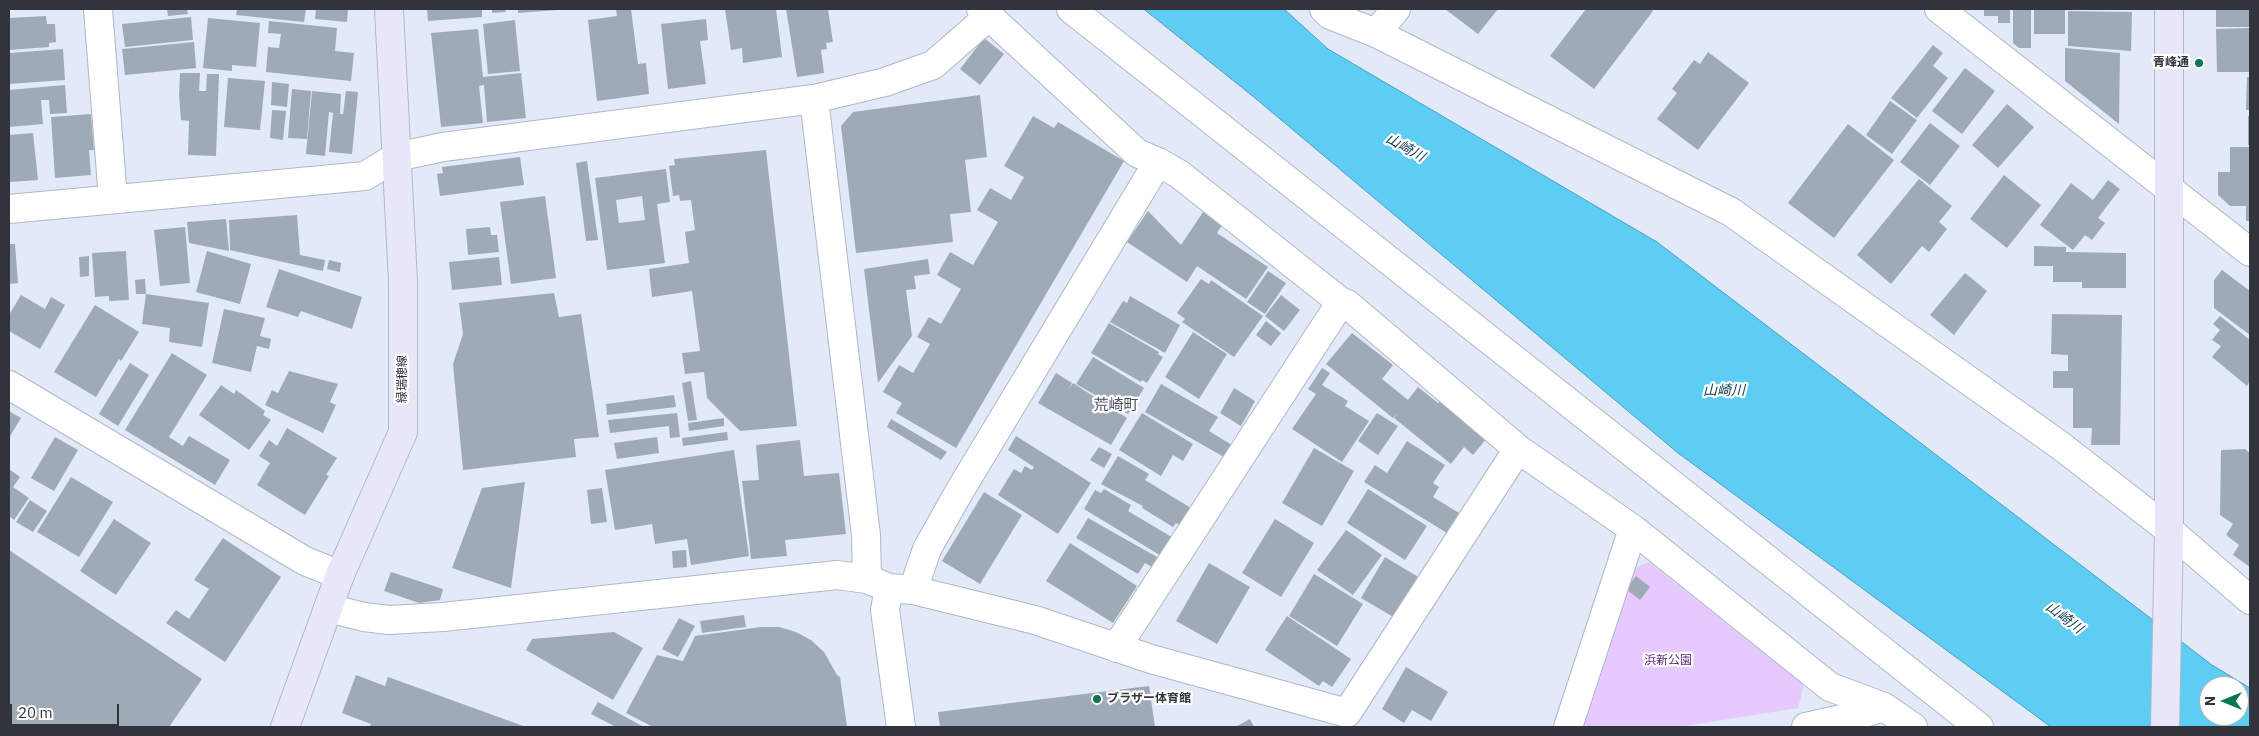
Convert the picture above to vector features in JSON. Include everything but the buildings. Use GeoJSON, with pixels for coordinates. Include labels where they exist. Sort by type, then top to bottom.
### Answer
{"type":"FeatureCollection","features":[{"type":"Feature","properties":{"kind":"main road","name":"緑瑞穂線"},"geometry":{"type":"LineString","coordinates":[[285,727],[340,575],[403,432],[403,282],[389,9]]}},
{"type":"Feature","properties":{"kind":"main road"},"geometry":{"type":"LineString","coordinates":[[2165,727],[2169,540],[2169,9]]}},
{"type":"Feature","properties":{"kind":"street"},"geometry":{"type":"LineString","coordinates":[[98,9],[114,199]]}},
{"type":"Feature","properties":{"kind":"street"},"geometry":{"type":"LineString","coordinates":[[1071,9],[1979,727]]}},
{"type":"Feature","properties":{"kind":"street"},"geometry":{"type":"LineString","coordinates":[[1324,9],[1330,15],[1376,34],[1731,212],[2061,446],[2169,540],[2250,600]]}},
{"type":"Feature","properties":{"kind":"street"},"geometry":{"type":"LineString","coordinates":[[1376,34],[1396,9]]}},
{"type":"Feature","properties":{"kind":"street"},"geometry":{"type":"LineString","coordinates":[[1939,9],[2250,252]]}},
{"type":"Feature","properties":{"kind":"street"},"geometry":{"type":"LineString","coordinates":[[9,209],[365,176],[396,157],[443,147],[814,99],[886,82],[934,65],[984,13],[1137,153],[1179,174],[1341,302],[1347,304],[1518,449],[1633,529],[1830,687],[1884,707],[1913,727]]}},
{"type":"Feature","properties":{"kind":"street"},"geometry":{"type":"LineString","coordinates":[[814,99],[866,535],[890,586]]}},
{"type":"Feature","properties":{"kind":"street"},"geometry":{"type":"LineString","coordinates":[[901,727],[885,610],[890,586],[928,549],[959,492],[1158,162]]}},
{"type":"Feature","properties":{"kind":"street"},"geometry":{"type":"LineString","coordinates":[[1116,648],[1341,302]]}},
{"type":"Feature","properties":{"kind":"street"},"geometry":{"type":"LineString","coordinates":[[9,385],[305,561],[340,575]]}},
{"type":"Feature","properties":{"kind":"street"},"geometry":{"type":"LineString","coordinates":[[328,608],[364,617],[389,620],[425,618],[837,575],[1035,620],[1151,660],[1351,720],[1518,449]]}},
{"type":"Feature","properties":{"kind":"street"},"geometry":{"type":"LineString","coordinates":[[1568,727],[1633,529]]}},
{"type":"Feature","properties":{"kind":"street"},"geometry":{"type":"LineString","coordinates":[[1806,727],[1858,722],[1884,707]]}},
{"type":"Feature","properties":{"kind":"green space","name":"浜新公園"},"geometry":{"type":"Polygon","coordinates":[[[1649,562],[1804,685],[1798,708],[1678,727],[1584,727],[1578,719],[1629,571],[1649,562]]]}},
{"type":"Feature","properties":{"kind":"water","name":"山崎川"},"geometry":{"type":"Polygon","coordinates":[[[1144,9],[1284,9],[1328,49],[1657,242],[2212,665],[2230,676],[2199,676],[2199,726],[2249,726],[2249,687],[2250,727],[2051,727],[1678,453],[1255,98],[1144,9]]]}},
{"type":"Feature","properties":{"kind":"place","name":"青峰通"},"geometry":{"type":"Point","coordinates":[2199,63]}},
{"type":"Feature","properties":{"kind":"place","name":"ブラザー体育館"},"geometry":{"type":"Point","coordinates":[1097,699]}},
{"type":"Feature","properties":{"kind":"district","name":"荒崎町"},"geometry":{"type":"Point","coordinates":[1116,406]}}]}
